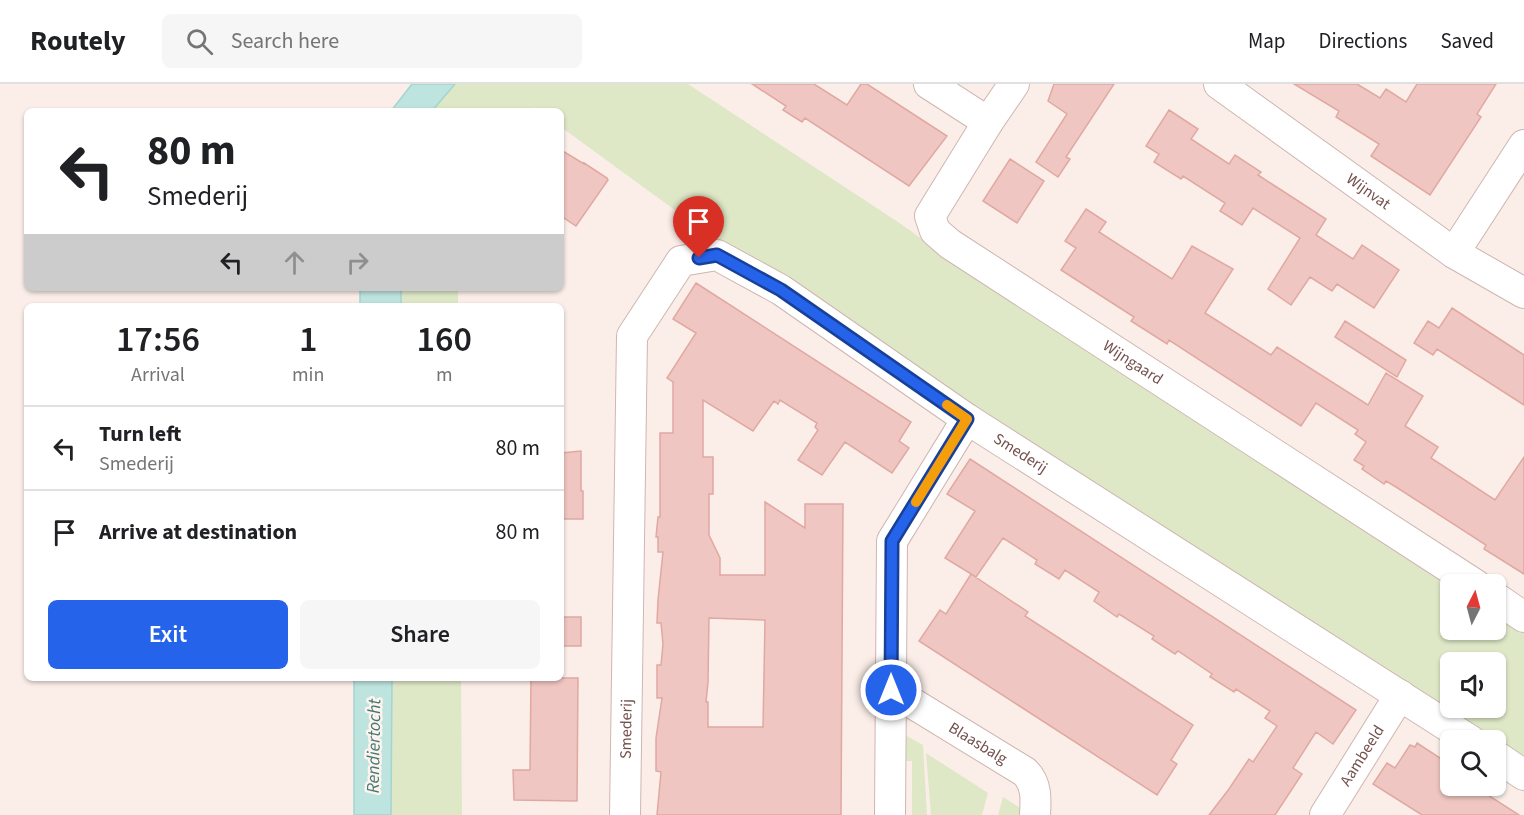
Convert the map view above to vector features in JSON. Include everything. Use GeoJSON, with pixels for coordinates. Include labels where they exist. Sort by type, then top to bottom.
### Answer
{"type":"FeatureCollection","features":[{"type":"Feature","properties":{"kind":"street"},"geometry":{"type":"LineString","coordinates":[[929,84],[988,122]]}},
{"type":"Feature","properties":{"kind":"street","name":"Wijngaard"},"geometry":{"type":"LineString","coordinates":[[1014,84],[930,216],[935,231],[950,244],[1459,574]]}},
{"type":"Feature","properties":{"kind":"street","name":"Wijnvat"},"geometry":{"type":"LineString","coordinates":[[1220,84],[1454,253],[1524,293]]}},
{"type":"Feature","properties":{"kind":"street"},"geometry":{"type":"LineString","coordinates":[[1454,253],[1524,145]]}},
{"type":"Feature","properties":{"kind":"street","name":"Smederij"},"geometry":{"type":"LineString","coordinates":[[625,815],[632,336],[681,261],[717,255],[772,285],[967,419],[1454,730]]}},
{"type":"Feature","properties":{"kind":"street"},"geometry":{"type":"LineString","coordinates":[[890,815],[892,541],[967,419]]}},
{"type":"Feature","properties":{"kind":"street"},"geometry":{"type":"LineString","coordinates":[[1506,605],[1524,617]]}},
{"type":"Feature","properties":{"kind":"street","name":"Blaasbalg"},"geometry":{"type":"LineString","coordinates":[[891,690],[1025,772],[1035,789],[1035,815]]}},
{"type":"Feature","properties":{"kind":"street","name":"Aambeeld"},"geometry":{"type":"LineString","coordinates":[[1325,815],[1400,695]]}},
{"type":"Feature","properties":{"kind":"street"},"geometry":{"type":"LineString","coordinates":[[1506,763],[1524,775]]}},
{"type":"Feature","properties":{"kind":"green space"},"geometry":{"type":"Polygon","coordinates":[[[455,84],[688,84],[898,222],[966,270],[1440,578],[1440,640],[1506,640],[1506,619],[1524,631],[1524,760],[1506,748],[1506,730],[1477,730],[1459,718],[1506,718],[1506,652],[1440,652],[1440,706],[709,235],[564,129],[564,108],[435,108],[455,84]]]}},
{"type":"Feature","properties":{"kind":"green space"},"geometry":{"type":"Polygon","coordinates":[[[401,291],[458,291],[458,303],[401,303],[401,291]]]}},
{"type":"Feature","properties":{"kind":"green space"},"geometry":{"type":"Polygon","coordinates":[[[392,681],[461,681],[462,815],[391,815],[392,681]]]}},
{"type":"Feature","properties":{"kind":"green space"},"geometry":{"type":"Polygon","coordinates":[[[905,735],[923,745],[927,815],[912,815],[912,761],[902,761],[905,735]]]}},
{"type":"Feature","properties":{"kind":"green space"},"geometry":{"type":"Polygon","coordinates":[[[926,753],[988,793],[982,815],[931,815],[926,753]]]}},
{"type":"Feature","properties":{"kind":"green space"},"geometry":{"type":"Polygon","coordinates":[[[1003,797],[1025,811],[1025,815],[998,815],[1003,797]]]}},
{"type":"Feature","properties":{"kind":"water"},"geometry":{"type":"Polygon","coordinates":[[[412,84],[455,84],[435,108],[393,108],[412,84]]]}},
{"type":"Feature","properties":{"kind":"water"},"geometry":{"type":"Polygon","coordinates":[[[360,291],[401,291],[401,303],[360,303],[360,291]]]}},
{"type":"Feature","properties":{"kind":"water","name":"Rendiertocht"},"geometry":{"type":"Polygon","coordinates":[[[354,681],[392,681],[391,815],[354,815],[354,681]]]}},
{"type":"Feature","properties":{"kind":"building"},"geometry":{"type":"Polygon","coordinates":[[[752,84],[814,84],[847,105],[861,84],[867,84],[947,136],[909,186],[805,118],[802,122],[783,110],[786,106],[752,84]]]}},
{"type":"Feature","properties":{"kind":"building"},"geometry":{"type":"Polygon","coordinates":[[[1054,84],[1114,84],[1066,157],[1070,159],[1058,177],[1036,162],[1067,114],[1048,101],[1054,84]]]}},
{"type":"Feature","properties":{"kind":"building"},"geometry":{"type":"Polygon","coordinates":[[[1294,84],[1357,84],[1380,98],[1386,89],[1406,102],[1417,84],[1496,84],[1477,114],[1481,117],[1430,195],[1371,156],[1379,144],[1336,117],[1339,111],[1294,84]]]}},
{"type":"Feature","properties":{"kind":"building"},"geometry":{"type":"Polygon","coordinates":[[[1169,110],[1198,129],[1191,139],[1229,164],[1235,155],[1261,172],[1258,175],[1326,219],[1316,235],[1353,259],[1362,245],[1399,270],[1374,308],[1337,284],[1332,291],[1310,277],[1291,305],[1268,289],[1300,238],[1253,208],[1242,225],[1220,211],[1225,203],[1183,176],[1181,179],[1154,162],[1159,154],[1146,146],[1169,110]]]}},
{"type":"Feature","properties":{"kind":"building"},"geometry":{"type":"Polygon","coordinates":[[[564,152],[608,180],[576,226],[564,218],[564,152]]]}},
{"type":"Feature","properties":{"kind":"building"},"geometry":{"type":"Polygon","coordinates":[[[1010,159],[1044,181],[1017,223],[983,201],[1010,159]]]}},
{"type":"Feature","properties":{"kind":"building"},"geometry":{"type":"Polygon","coordinates":[[[1086,209],[1106,222],[1099,232],[1172,279],[1192,246],[1233,269],[1205,313],[1271,355],[1277,347],[1368,405],[1386,373],[1423,396],[1405,426],[1438,447],[1431,458],[1495,500],[1524,457],[1524,574],[1484,549],[1486,545],[1396,487],[1386,481],[1384,484],[1362,469],[1364,466],[1354,460],[1366,442],[1355,434],[1358,430],[1316,403],[1301,426],[1169,340],[1167,344],[1131,321],[1134,317],[1061,270],[1076,248],[1065,241],[1086,209]]]}},
{"type":"Feature","properties":{"kind":"building"},"geometry":{"type":"Polygon","coordinates":[[[696,283],[911,422],[899,441],[909,448],[892,473],[845,442],[822,475],[798,460],[818,430],[815,427],[817,423],[780,400],[778,404],[774,401],[753,431],[703,400],[703,457],[713,457],[713,494],[709,494],[709,535],[720,558],[720,575],[765,575],[765,502],[805,528],[805,504],[843,504],[841,815],[657,815],[661,772],[656,771],[656,738],[662,698],[657,698],[657,665],[661,665],[663,644],[661,623],[657,623],[663,552],[658,552],[658,537],[656,537],[658,517],[660,517],[660,433],[673,433],[673,382],[667,378],[696,333],[673,319],[696,283]],[[709,618],[706,702],[708,702],[708,727],[763,727],[765,620],[709,618]]]}},
{"type":"Feature","properties":{"kind":"building"},"geometry":{"type":"Polygon","coordinates":[[[1452,308],[1524,355],[1524,405],[1437,349],[1433,355],[1414,343],[1428,321],[1439,328],[1452,308]]]}},
{"type":"Feature","properties":{"kind":"building"},"geometry":{"type":"Polygon","coordinates":[[[1345,321],[1406,360],[1397,377],[1335,337],[1345,321]]]}},
{"type":"Feature","properties":{"kind":"building"},"geometry":{"type":"Polygon","coordinates":[[[581,451],[583,519],[564,519],[564,453],[581,451]]]}},
{"type":"Feature","properties":{"kind":"building"},"geometry":{"type":"Polygon","coordinates":[[[970,459],[1356,710],[1333,744],[1316,732],[1293,768],[1302,774],[1275,815],[1209,815],[1249,759],[1253,762],[1277,726],[1265,718],[1270,711],[1236,689],[1234,692],[1210,677],[1212,674],[1178,651],[1175,654],[1152,639],[1154,636],[1119,614],[1117,617],[1094,601],[1099,592],[1065,570],[1059,579],[1035,564],[1037,560],[1003,538],[976,577],[945,558],[975,511],[947,494],[970,459]]]}},
{"type":"Feature","properties":{"kind":"building"},"geometry":{"type":"Polygon","coordinates":[[[971,574],[1028,612],[1025,616],[1193,725],[1171,760],[1177,764],[1157,795],[919,641],[940,610],[946,614],[971,574]]]}},
{"type":"Feature","properties":{"kind":"building"},"geometry":{"type":"Polygon","coordinates":[[[564,617],[581,617],[581,646],[564,646],[564,617]]]}},
{"type":"Feature","properties":{"kind":"building"},"geometry":{"type":"Polygon","coordinates":[[[564,678],[578,678],[577,801],[514,800],[513,770],[530,770],[531,681],[564,681],[564,678]]]}},
{"type":"Feature","properties":{"kind":"building"},"geometry":{"type":"Polygon","coordinates":[[[1417,743],[1440,758],[1440,796],[1490,796],[1519,815],[1422,815],[1373,784],[1387,763],[1395,768],[1410,745],[1415,747],[1417,743]]]}},
{"type":"Feature","properties":{"kind":"slow traffic"},"geometry":{"type":"LineString","coordinates":[[916,502],[967,419],[947,405]]}},
{"type":"Feature","properties":{"kind":"route"},"geometry":{"type":"LineString","coordinates":[[699,258],[717,255],[781,290],[967,419],[892,541],[891,690]]}}]}
